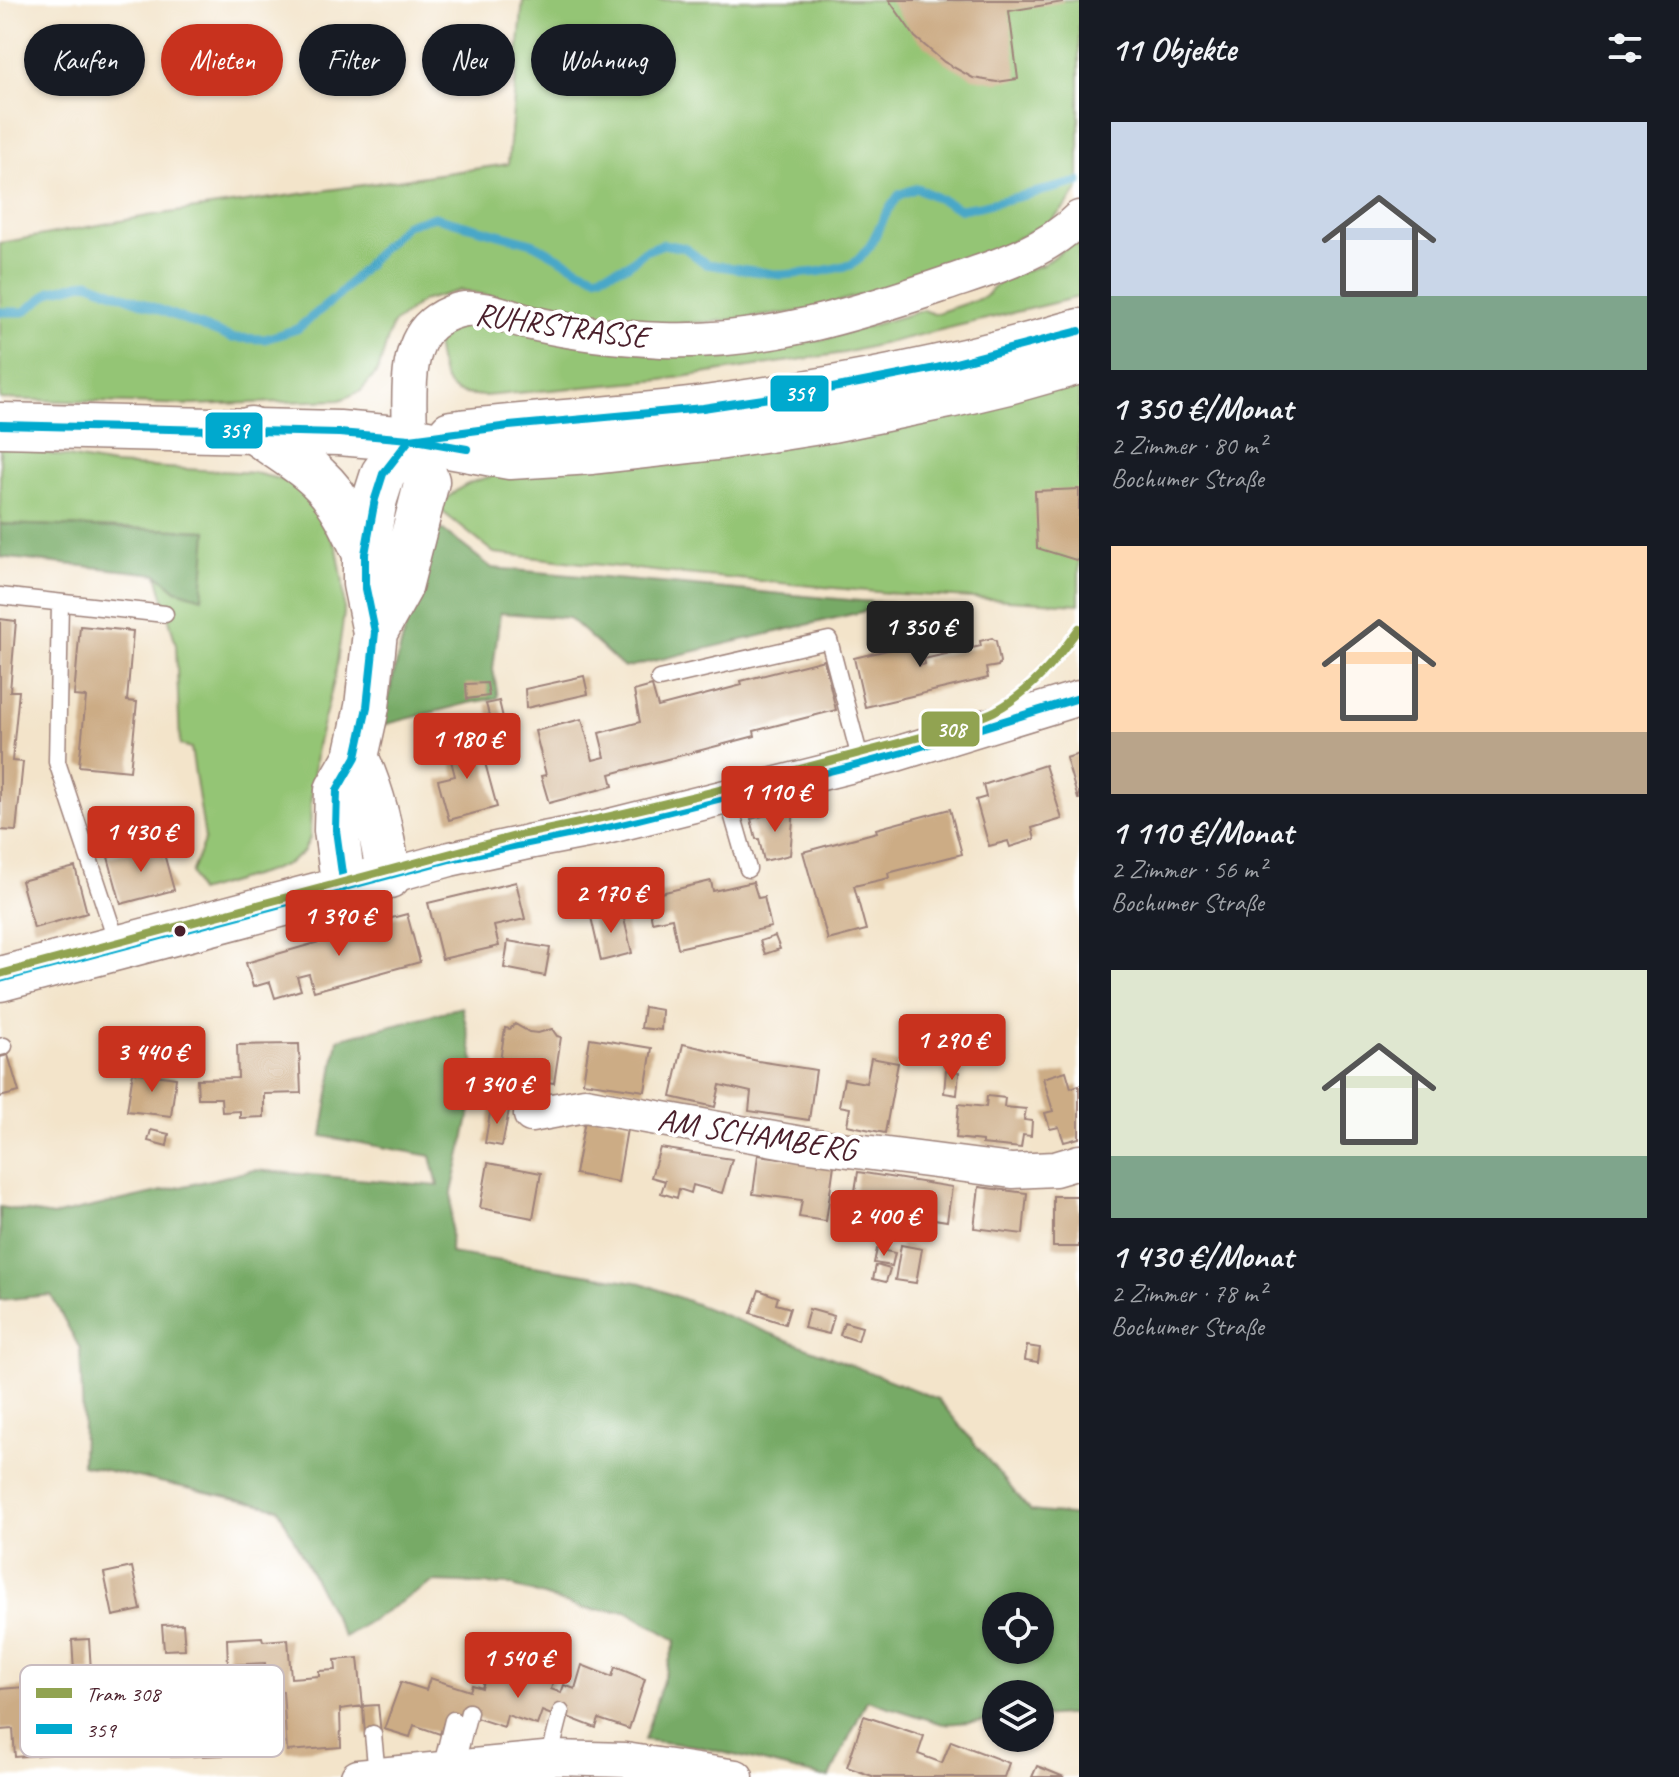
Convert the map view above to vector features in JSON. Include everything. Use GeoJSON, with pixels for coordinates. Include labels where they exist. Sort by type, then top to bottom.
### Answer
{"type":"FeatureCollection","features":[{"type":"Feature","properties":{"kind":"main road"},"geometry":{"type":"LineString","coordinates":[[344,888],[336,830],[337,790],[356,757],[367,707],[375,632],[365,584],[365,554],[383,474],[410,439],[509,426],[703,408],[817,391],[936,368],[1079,331]]}},
{"type":"Feature","properties":{"kind":"main road"},"geometry":{"type":"LineString","coordinates":[[0,425],[339,433],[410,439],[510,457],[592,452],[717,438],[832,420],[949,396],[1079,362]]}},
{"type":"Feature","properties":{"kind":"main road"},"geometry":{"type":"LineString","coordinates":[[251,429],[318,477],[337,500],[365,554]]}},
{"type":"Feature","properties":{"kind":"main road"},"geometry":{"type":"LineString","coordinates":[[375,632],[400,587],[427,481],[410,439]]}},
{"type":"Feature","properties":{"kind":"main road"},"geometry":{"type":"LineString","coordinates":[[0,979],[389,876],[369,784],[356,757]]}},
{"type":"Feature","properties":{"kind":"street","name":"RUHRSTRASSE"},"geometry":{"type":"LineString","coordinates":[[410,439],[410,378],[414,351],[429,326],[462,309],[479,309],[538,324],[598,334],[663,340],[742,337],[814,325],[975,274],[1044,246],[1079,218]]}},
{"type":"Feature","properties":{"kind":"street"},"geometry":{"type":"LineString","coordinates":[[389,876],[476,853],[602,828],[861,762],[1079,698]]}},
{"type":"Feature","properties":{"kind":"street","name":"AM SCHAMBERG"},"geometry":{"type":"LineString","coordinates":[[531,1115],[585,1105],[802,1144],[1012,1171],[1055,1169],[1079,1162]]}},
{"type":"Feature","properties":{"kind":"street"},"geometry":{"type":"LineString","coordinates":[[374,1776],[448,1768],[497,1770],[625,1760],[736,1777]]}},
{"type":"Feature","properties":{"kind":"lane"},"geometry":{"type":"LineString","coordinates":[[0,596],[165,614]]}},
{"type":"Feature","properties":{"kind":"lane"},"geometry":{"type":"LineString","coordinates":[[60,603],[57,762],[119,948]]}},
{"type":"Feature","properties":{"kind":"lane"},"geometry":{"type":"LineString","coordinates":[[659,679],[829,640],[861,762]]}},
{"type":"Feature","properties":{"kind":"lane"},"geometry":{"type":"LineString","coordinates":[[727,796],[748,869]]}},
{"type":"Feature","properties":{"kind":"lane"},"geometry":{"type":"LineString","coordinates":[[561,1712],[567,1766]]}},
{"type":"Feature","properties":{"kind":"lane"},"geometry":{"type":"LineString","coordinates":[[448,1768],[461,1716]]}},
{"type":"Feature","properties":{"kind":"lane"},"geometry":{"type":"LineString","coordinates":[[373,1734],[374,1776]]}},
{"type":"Feature","properties":{"kind":"green space"},"geometry":{"type":"Polygon","coordinates":[[[523,0],[1079,0],[1079,189],[1051,221],[992,252],[900,284],[805,311],[712,322],[653,324],[542,307],[461,290],[422,301],[392,325],[378,371],[361,391],[340,400],[193,405],[0,399],[0,243],[148,216],[508,164],[523,0]]]}},
{"type":"Feature","properties":{"kind":"green space"},"geometry":{"type":"Polygon","coordinates":[[[1079,238],[1079,297],[844,353],[662,380],[484,396],[460,393],[451,388],[439,363],[436,343],[462,324],[749,350],[825,339],[924,310],[934,314],[985,297],[1003,278],[1042,265],[1079,238]]]}},
{"type":"Feature","properties":{"kind":"green space"},"geometry":{"type":"Polygon","coordinates":[[[1079,384],[1079,604],[898,594],[494,553],[439,509],[461,487],[510,472],[1079,384]]]}},
{"type":"Feature","properties":{"kind":"green space"},"geometry":{"type":"Polygon","coordinates":[[[0,445],[113,465],[255,473],[287,481],[318,501],[321,522],[337,548],[344,613],[335,677],[317,746],[310,838],[303,852],[289,863],[198,892],[191,873],[205,839],[191,748],[180,745],[176,645],[157,574],[176,590],[207,531],[0,524],[0,445]]]}},
{"type":"Feature","properties":{"kind":"green space"},"geometry":{"type":"Polygon","coordinates":[[[0,524],[207,531],[202,598],[176,590],[157,574],[0,557],[0,524]]]}},
{"type":"Feature","properties":{"kind":"green space"},"geometry":{"type":"Polygon","coordinates":[[[431,530],[443,530],[492,568],[895,604],[624,668],[569,618],[500,613],[493,669],[498,698],[383,725],[431,530]]]}},
{"type":"Feature","properties":{"kind":"green space"},"geometry":{"type":"Polygon","coordinates":[[[462,1007],[478,1079],[452,1192],[450,1253],[642,1283],[938,1399],[1030,1511],[1079,1516],[1079,1714],[1054,1716],[1054,1680],[982,1680],[982,1721],[943,1724],[867,1700],[830,1777],[697,1746],[644,1740],[676,1640],[626,1611],[583,1609],[510,1585],[433,1582],[344,1637],[278,1508],[82,1465],[80,1349],[51,1295],[0,1300],[0,1207],[53,1216],[254,1170],[438,1186],[431,1156],[322,1136],[338,1039],[462,1007]]]}},
{"type":"Feature","properties":{"kind":"building"},"geometry":{"type":"Polygon","coordinates":[[[889,0],[1063,2],[1009,11],[1018,79],[997,82],[973,78],[944,62],[915,37],[889,0]]]}},
{"type":"Feature","properties":{"kind":"building"},"geometry":{"type":"Polygon","coordinates":[[[1079,489],[1079,561],[1037,548],[1035,491],[1079,489]]]}},
{"type":"Feature","properties":{"kind":"building"},"geometry":{"type":"Polygon","coordinates":[[[0,619],[16,621],[10,691],[19,691],[12,761],[23,762],[16,831],[0,830],[0,619]]]}},
{"type":"Feature","properties":{"kind":"building"},"geometry":{"type":"Polygon","coordinates":[[[909,624],[919,666],[925,664],[924,659],[981,646],[980,641],[992,638],[996,641],[1000,662],[998,666],[986,668],[988,678],[865,707],[854,658],[896,648],[892,628],[909,624]]]}},
{"type":"Feature","properties":{"kind":"building"},"geometry":{"type":"Polygon","coordinates":[[[80,626],[133,631],[127,701],[137,702],[130,771],[79,766],[86,697],[74,696],[80,626]]]}},
{"type":"Feature","properties":{"kind":"building"},"geometry":{"type":"Polygon","coordinates":[[[824,660],[836,710],[754,731],[755,736],[610,774],[613,786],[549,803],[541,776],[546,775],[535,731],[582,719],[593,760],[605,757],[599,733],[640,722],[634,691],[652,686],[658,707],[742,685],[741,681],[824,660]]]}},
{"type":"Feature","properties":{"kind":"building"},"geometry":{"type":"Polygon","coordinates":[[[584,676],[588,694],[526,708],[525,689],[584,676]]]}},
{"type":"Feature","properties":{"kind":"building"},"geometry":{"type":"Polygon","coordinates":[[[487,683],[489,696],[467,699],[466,684],[487,683]]]}},
{"type":"Feature","properties":{"kind":"building"},"geometry":{"type":"Polygon","coordinates":[[[499,701],[504,722],[492,725],[486,704],[499,701]]]}},
{"type":"Feature","properties":{"kind":"building"},"geometry":{"type":"Polygon","coordinates":[[[478,737],[497,807],[449,820],[438,780],[455,776],[447,745],[478,737]]]}},
{"type":"Feature","properties":{"kind":"building"},"geometry":{"type":"Polygon","coordinates":[[[1079,754],[1079,799],[1078,799],[1066,758],[1079,754]]]}},
{"type":"Feature","properties":{"kind":"building"},"geometry":{"type":"Polygon","coordinates":[[[1045,765],[1062,819],[1032,828],[1035,839],[1010,847],[1008,841],[989,846],[976,800],[986,797],[983,785],[1045,765]]]}},
{"type":"Feature","properties":{"kind":"building"},"geometry":{"type":"Polygon","coordinates":[[[794,808],[790,855],[764,861],[751,819],[794,808]]]}},
{"type":"Feature","properties":{"kind":"building"},"geometry":{"type":"Polygon","coordinates":[[[950,809],[962,854],[888,873],[889,878],[854,886],[866,930],[828,940],[803,852],[950,809]]]}},
{"type":"Feature","properties":{"kind":"building"},"geometry":{"type":"Polygon","coordinates":[[[161,843],[174,890],[121,904],[108,857],[161,843]]]}},
{"type":"Feature","properties":{"kind":"building"},"geometry":{"type":"Polygon","coordinates":[[[75,867],[87,913],[34,928],[21,881],[75,867]]]}},
{"type":"Feature","properties":{"kind":"building"},"geometry":{"type":"Polygon","coordinates":[[[711,881],[713,891],[753,882],[758,898],[764,897],[771,927],[678,948],[672,918],[652,922],[648,896],[711,881]]]}},
{"type":"Feature","properties":{"kind":"building"},"geometry":{"type":"Polygon","coordinates":[[[516,882],[525,919],[494,926],[499,946],[442,959],[428,903],[516,882]]]}},
{"type":"Feature","properties":{"kind":"building"},"geometry":{"type":"Polygon","coordinates":[[[622,910],[632,953],[601,961],[591,917],[622,910]]]}},
{"type":"Feature","properties":{"kind":"building"},"geometry":{"type":"Polygon","coordinates":[[[407,914],[420,962],[314,991],[309,974],[297,977],[301,990],[275,998],[270,982],[253,987],[246,963],[407,914]]]}},
{"type":"Feature","properties":{"kind":"building"},"geometry":{"type":"Polygon","coordinates":[[[775,936],[780,949],[765,954],[760,941],[775,936]]]}},
{"type":"Feature","properties":{"kind":"building"},"geometry":{"type":"Polygon","coordinates":[[[508,941],[550,948],[545,976],[504,968],[508,941]]]}},
{"type":"Feature","properties":{"kind":"building"},"geometry":{"type":"Polygon","coordinates":[[[644,1007],[662,1010],[661,1030],[641,1028],[644,1007]]]}},
{"type":"Feature","properties":{"kind":"building"},"geometry":{"type":"Polygon","coordinates":[[[515,1024],[529,1032],[552,1029],[561,1037],[554,1083],[498,1074],[505,1028],[510,1029],[515,1024]]]}},
{"type":"Feature","properties":{"kind":"building"},"geometry":{"type":"Polygon","coordinates":[[[590,1038],[652,1048],[645,1091],[583,1082],[590,1038]]]}},
{"type":"Feature","properties":{"kind":"building"},"geometry":{"type":"Polygon","coordinates":[[[299,1044],[301,1093],[264,1094],[264,1117],[240,1118],[240,1111],[222,1112],[221,1098],[198,1098],[197,1079],[238,1078],[237,1045],[299,1044]]]}},
{"type":"Feature","properties":{"kind":"building"},"geometry":{"type":"Polygon","coordinates":[[[683,1044],[816,1070],[809,1120],[749,1111],[751,1092],[720,1085],[715,1107],[671,1097],[683,1044]]]}},
{"type":"Feature","properties":{"kind":"building"},"geometry":{"type":"Polygon","coordinates":[[[8,1055],[19,1092],[0,1097],[0,1057],[8,1055]]]}},
{"type":"Feature","properties":{"kind":"building"},"geometry":{"type":"Polygon","coordinates":[[[871,1058],[898,1063],[885,1133],[847,1125],[850,1108],[839,1106],[844,1079],[866,1083],[871,1058]]]}},
{"type":"Feature","properties":{"kind":"building"},"geometry":{"type":"Polygon","coordinates":[[[946,1070],[959,1072],[957,1095],[944,1093],[946,1070]]]}},
{"type":"Feature","properties":{"kind":"building"},"geometry":{"type":"Polygon","coordinates":[[[1066,1071],[1071,1088],[1079,1085],[1079,1138],[1064,1142],[1059,1127],[1050,1129],[1045,1113],[1053,1111],[1043,1078],[1066,1071]]]}},
{"type":"Feature","properties":{"kind":"building"},"geometry":{"type":"Polygon","coordinates":[[[133,1072],[176,1078],[171,1116],[127,1111],[133,1072]]]}},
{"type":"Feature","properties":{"kind":"building"},"geometry":{"type":"Polygon","coordinates":[[[987,1096],[1005,1098],[1004,1107],[1026,1109],[1024,1120],[1032,1121],[1031,1136],[1023,1135],[1021,1148],[956,1138],[959,1104],[986,1107],[987,1096]]]}},
{"type":"Feature","properties":{"kind":"building"},"geometry":{"type":"Polygon","coordinates":[[[491,1107],[509,1110],[502,1146],[485,1143],[491,1107]]]}},
{"type":"Feature","properties":{"kind":"building"},"geometry":{"type":"Polygon","coordinates":[[[586,1115],[628,1123],[618,1182],[575,1174],[586,1115]]]}},
{"type":"Feature","properties":{"kind":"building"},"geometry":{"type":"Polygon","coordinates":[[[151,1130],[169,1134],[167,1146],[148,1141],[151,1130]]]}},
{"type":"Feature","properties":{"kind":"building"},"geometry":{"type":"Polygon","coordinates":[[[660,1148],[732,1159],[722,1193],[693,1185],[691,1193],[679,1189],[677,1198],[661,1193],[665,1181],[651,1177],[660,1148]]]}},
{"type":"Feature","properties":{"kind":"building"},"geometry":{"type":"Polygon","coordinates":[[[758,1155],[834,1165],[826,1221],[799,1217],[802,1200],[753,1194],[758,1155]]]}},
{"type":"Feature","properties":{"kind":"building"},"geometry":{"type":"Polygon","coordinates":[[[488,1163],[541,1173],[533,1218],[480,1208],[488,1163]]]}},
{"type":"Feature","properties":{"kind":"building"},"geometry":{"type":"Polygon","coordinates":[[[858,1172],[952,1187],[947,1221],[871,1209],[869,1220],[851,1217],[858,1172]]]}},
{"type":"Feature","properties":{"kind":"building"},"geometry":{"type":"Polygon","coordinates":[[[979,1187],[1027,1193],[1023,1234],[974,1228],[979,1187]]]}},
{"type":"Feature","properties":{"kind":"building"},"geometry":{"type":"Polygon","coordinates":[[[1053,1196],[1079,1196],[1079,1247],[1053,1247],[1053,1196]]]}},
{"type":"Feature","properties":{"kind":"building"},"geometry":{"type":"Polygon","coordinates":[[[901,1245],[922,1249],[916,1283],[895,1280],[901,1245]]]}},
{"type":"Feature","properties":{"kind":"building"},"geometry":{"type":"Polygon","coordinates":[[[877,1249],[895,1253],[892,1266],[874,1263],[877,1249]]]}},
{"type":"Feature","properties":{"kind":"building"},"geometry":{"type":"Polygon","coordinates":[[[876,1265],[890,1269],[886,1282],[873,1279],[876,1265]]]}},
{"type":"Feature","properties":{"kind":"building"},"geometry":{"type":"Polygon","coordinates":[[[759,1290],[778,1297],[776,1304],[790,1308],[785,1324],[751,1313],[759,1290]]]}},
{"type":"Feature","properties":{"kind":"building"},"geometry":{"type":"Polygon","coordinates":[[[809,1309],[834,1316],[829,1334],[804,1328],[809,1309]]]}},
{"type":"Feature","properties":{"kind":"building"},"geometry":{"type":"Polygon","coordinates":[[[844,1322],[862,1327],[858,1341],[840,1335],[844,1322]]]}},
{"type":"Feature","properties":{"kind":"building"},"geometry":{"type":"Polygon","coordinates":[[[1027,1346],[1040,1348],[1038,1362],[1025,1360],[1027,1346]]]}},
{"type":"Feature","properties":{"kind":"building"},"geometry":{"type":"Polygon","coordinates":[[[132,1567],[141,1610],[113,1616],[104,1573],[132,1567]]]}},
{"type":"Feature","properties":{"kind":"building"},"geometry":{"type":"Polygon","coordinates":[[[183,1624],[185,1649],[164,1650],[162,1625],[183,1624]]]}},
{"type":"Feature","properties":{"kind":"building"},"geometry":{"type":"Polygon","coordinates":[[[89,1639],[91,1665],[74,1665],[72,1640],[89,1639]]]}},
{"type":"Feature","properties":{"kind":"building"},"geometry":{"type":"Polygon","coordinates":[[[227,1639],[288,1639],[291,1678],[319,1676],[319,1671],[336,1670],[335,1660],[358,1658],[363,1706],[340,1709],[341,1747],[287,1751],[284,1665],[228,1665],[227,1639]]]}},
{"type":"Feature","properties":{"kind":"building"},"geometry":{"type":"Polygon","coordinates":[[[522,1665],[555,1677],[551,1689],[561,1693],[564,1685],[575,1689],[582,1665],[612,1677],[615,1667],[645,1679],[629,1729],[599,1719],[596,1728],[542,1711],[537,1725],[507,1715],[504,1727],[473,1717],[460,1722],[446,1717],[440,1734],[414,1725],[410,1737],[384,1729],[401,1682],[426,1690],[430,1678],[470,1691],[472,1685],[482,1688],[489,1666],[519,1676],[522,1665]]]}},
{"type":"Feature","properties":{"kind":"building"},"geometry":{"type":"Polygon","coordinates":[[[20,1687],[20,1757],[15,1757],[13,1729],[0,1730],[0,1689],[20,1687]]]}},
{"type":"Feature","properties":{"kind":"building"},"geometry":{"type":"Polygon","coordinates":[[[378,1705],[381,1734],[365,1735],[363,1706],[378,1705]]]}},
{"type":"Feature","properties":{"kind":"building"},"geometry":{"type":"Polygon","coordinates":[[[864,1716],[924,1736],[918,1754],[942,1763],[951,1741],[1009,1763],[1004,1777],[875,1777],[847,1767],[864,1716]]]}},
{"type":"Feature","properties":{"kind":"building"},"geometry":{"type":"Polygon","coordinates":[[[1037,1766],[1064,1777],[1032,1777],[1037,1766]]]}},
{"type":"Feature","properties":{"kind":"waterway"},"geometry":{"type":"LineString","coordinates":[[0,312],[24,312],[52,291],[88,282],[232,338],[265,339],[297,329],[339,295],[407,224],[435,217],[532,243],[596,276],[628,265],[645,251],[663,244],[685,248],[706,264],[781,275],[851,265],[870,246],[899,195],[917,188],[960,209],[1079,182]]}},
{"type":"Feature","properties":{"kind":"tram line","name":"308"},"geometry":{"type":"LineString","coordinates":[[0,974],[515,836],[681,800],[955,728],[995,711],[1020,695],[1052,663],[1079,628]]}},
{"type":"Feature","properties":{"kind":"transit line","name":"359"},"geometry":{"type":"LineString","coordinates":[[344,888],[336,830],[337,790],[356,757],[367,707],[375,632],[365,584],[365,554],[383,474],[410,439],[509,426],[703,408],[817,391],[936,368],[1079,331]]}},
{"type":"Feature","properties":{"kind":"transit line","name":"359"},"geometry":{"type":"LineString","coordinates":[[0,425],[339,433],[410,439],[467,449]]}},
{"type":"Feature","properties":{"kind":"transit line","name":"359"},"geometry":{"type":"LineString","coordinates":[[0,979],[450,859],[602,828],[893,755],[1079,698]]}}]}
